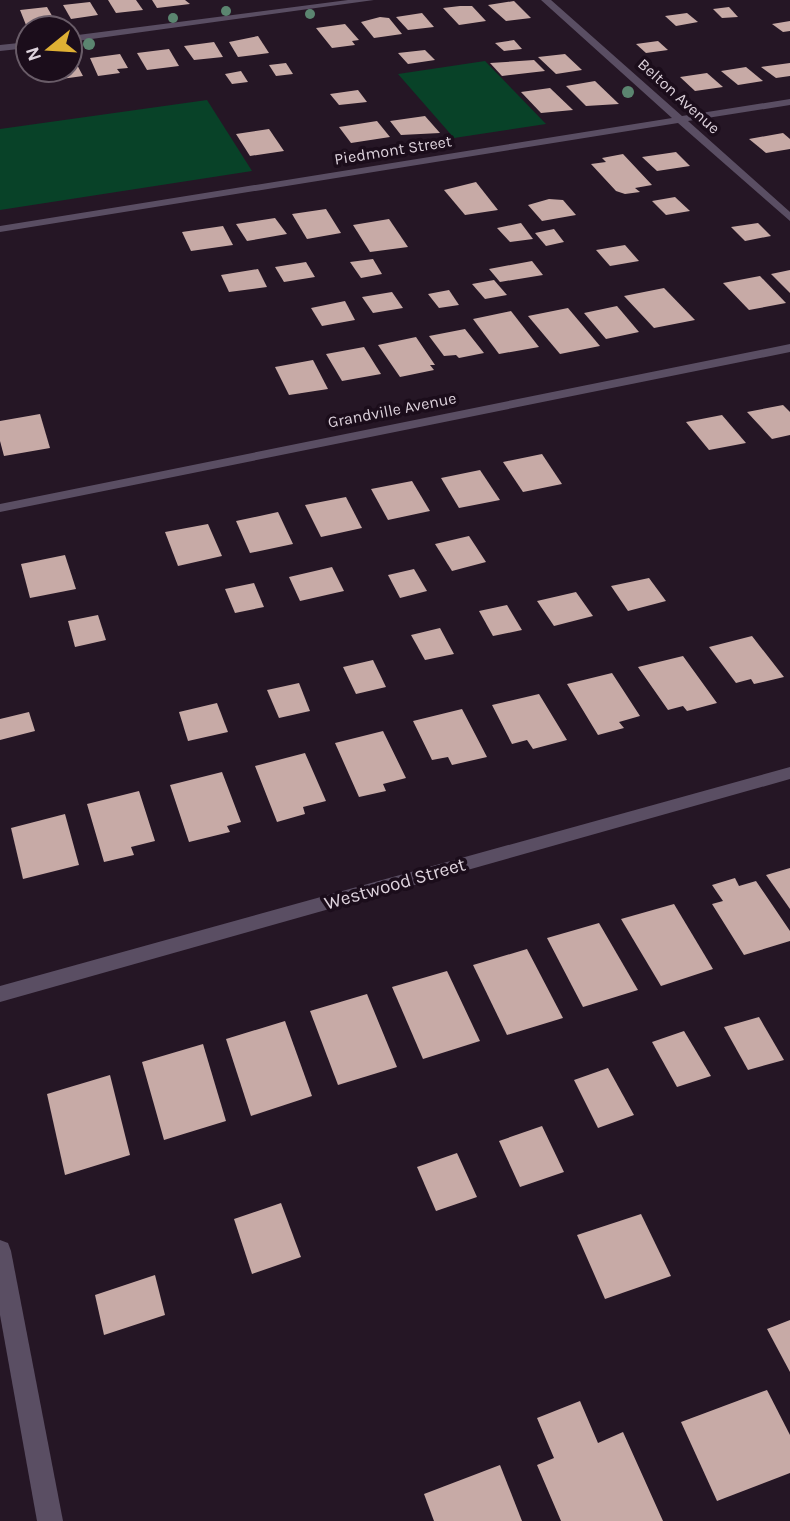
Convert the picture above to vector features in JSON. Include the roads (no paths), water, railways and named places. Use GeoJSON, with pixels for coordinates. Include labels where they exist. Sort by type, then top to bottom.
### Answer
{"type":"FeatureCollection","features":[{"type":"Feature","properties":{"kind":"street"},"geometry":{"type":"LineString","coordinates":[[84,37],[369,0]]}},
{"type":"Feature","properties":{"kind":"street","name":"Belton Avenue"},"geometry":{"type":"LineString","coordinates":[[547,0],[790,218]]}},
{"type":"Feature","properties":{"kind":"street","name":"Piedmont Street"},"geometry":{"type":"LineString","coordinates":[[0,229],[790,102]]}},
{"type":"Feature","properties":{"kind":"street","name":"Grandville Avenue"},"geometry":{"type":"LineString","coordinates":[[0,508],[790,348]]}},
{"type":"Feature","properties":{"kind":"street","name":"Westwood Street"},"geometry":{"type":"LineString","coordinates":[[0,994],[790,774]]}},
{"type":"Feature","properties":{"kind":"street"},"geometry":{"type":"LineString","coordinates":[[0,1251],[50,1521]]}}]}
